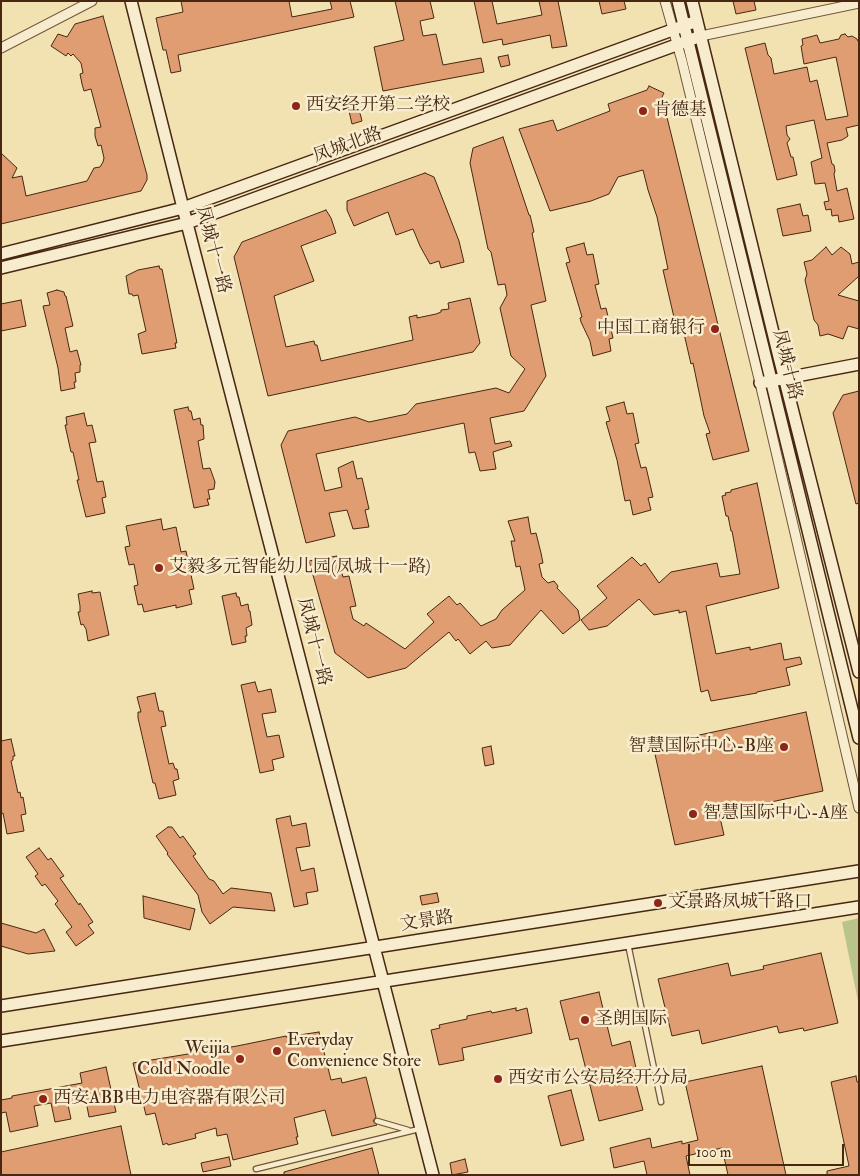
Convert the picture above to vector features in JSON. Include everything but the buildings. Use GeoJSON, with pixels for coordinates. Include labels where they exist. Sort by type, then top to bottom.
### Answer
{"type":"FeatureCollection","features":[{"type":"Feature","properties":{"kind":"main road","name":"凤城十一路"},"geometry":{"type":"LineString","coordinates":[[131,1],[374,948],[415,1130],[433,1175]]}},
{"type":"Feature","properties":{"kind":"main road","name":"凤城十路"},"geometry":{"type":"LineString","coordinates":[[678,1],[679,28],[766,382],[859,738]]}},
{"type":"Feature","properties":{"kind":"main road","name":"凤城十路"},"geometry":{"type":"LineString","coordinates":[[692,1],[784,378],[859,672]]}},
{"type":"Feature","properties":{"kind":"main road","name":"凤城北路"},"geometry":{"type":"LineString","coordinates":[[1,254],[183,208],[697,21]]}},
{"type":"Feature","properties":{"kind":"main road","name":"凤城北路"},"geometry":{"type":"LineString","coordinates":[[1,268],[187,223],[701,36]]}},
{"type":"Feature","properties":{"kind":"main road"},"geometry":{"type":"LineString","coordinates":[[766,382],[859,364]]}},
{"type":"Feature","properties":{"kind":"main road","name":"文景路"},"geometry":{"type":"LineString","coordinates":[[1,1006],[859,871]]}},
{"type":"Feature","properties":{"kind":"main road"},"geometry":{"type":"LineString","coordinates":[[1,1040],[859,907]]}},
{"type":"Feature","properties":{"kind":"street"},"geometry":{"type":"LineString","coordinates":[[1,48],[92,1]]}},
{"type":"Feature","properties":{"kind":"street"},"geometry":{"type":"LineString","coordinates":[[665,1],[679,28]]}},
{"type":"Feature","properties":{"kind":"street"},"geometry":{"type":"LineString","coordinates":[[701,36],[859,3]]}},
{"type":"Feature","properties":{"kind":"street"},"geometry":{"type":"LineString","coordinates":[[766,382],[859,808]]}},
{"type":"Feature","properties":{"kind":"lane"},"geometry":{"type":"LineString","coordinates":[[628,943],[661,1102]]}},
{"type":"Feature","properties":{"kind":"lane"},"geometry":{"type":"LineString","coordinates":[[377,1122],[415,1130]]}},
{"type":"Feature","properties":{"kind":"lane"},"geometry":{"type":"LineString","coordinates":[[256,1169],[415,1130]]}},
{"type":"Feature","properties":{"kind":"green space"},"geometry":{"type":"Polygon","coordinates":[[[859,918],[859,1006],[842,922],[859,918]]]}},
{"type":"Feature","properties":{"kind":"place","name":"西安经开第二学校"},"geometry":{"type":"Point","coordinates":[296,106]}},
{"type":"Feature","properties":{"kind":"place","name":"肯德基"},"geometry":{"type":"Point","coordinates":[643,111]}},
{"type":"Feature","properties":{"kind":"place","name":"中国工商银行"},"geometry":{"type":"Point","coordinates":[715,329]}},
{"type":"Feature","properties":{"kind":"place","name":"艾毅多元智能幼儿园(凤城十一路)"},"geometry":{"type":"Point","coordinates":[159,568]}},
{"type":"Feature","properties":{"kind":"place","name":"智慧国际中心-B座"},"geometry":{"type":"Point","coordinates":[784,747]}},
{"type":"Feature","properties":{"kind":"place","name":"智慧国际中心-A座"},"geometry":{"type":"Point","coordinates":[693,814]}},
{"type":"Feature","properties":{"kind":"place","name":"文景路凤城十路口"},"geometry":{"type":"Point","coordinates":[658,903]}},
{"type":"Feature","properties":{"kind":"place","name":"圣朗国际"},"geometry":{"type":"Point","coordinates":[585,1020]}},
{"type":"Feature","properties":{"kind":"place","name":"Everyday Convenience Store"},"geometry":{"type":"Point","coordinates":[277,1051]}},
{"type":"Feature","properties":{"kind":"place","name":"Weijia Cold Noodle"},"geometry":{"type":"Point","coordinates":[240,1059]}},
{"type":"Feature","properties":{"kind":"place","name":"西安市公安局经开分局"},"geometry":{"type":"Point","coordinates":[498,1079]}},
{"type":"Feature","properties":{"kind":"place","name":"西安ABB电力电容器有限公司"},"geometry":{"type":"Point","coordinates":[43,1099]}}]}
